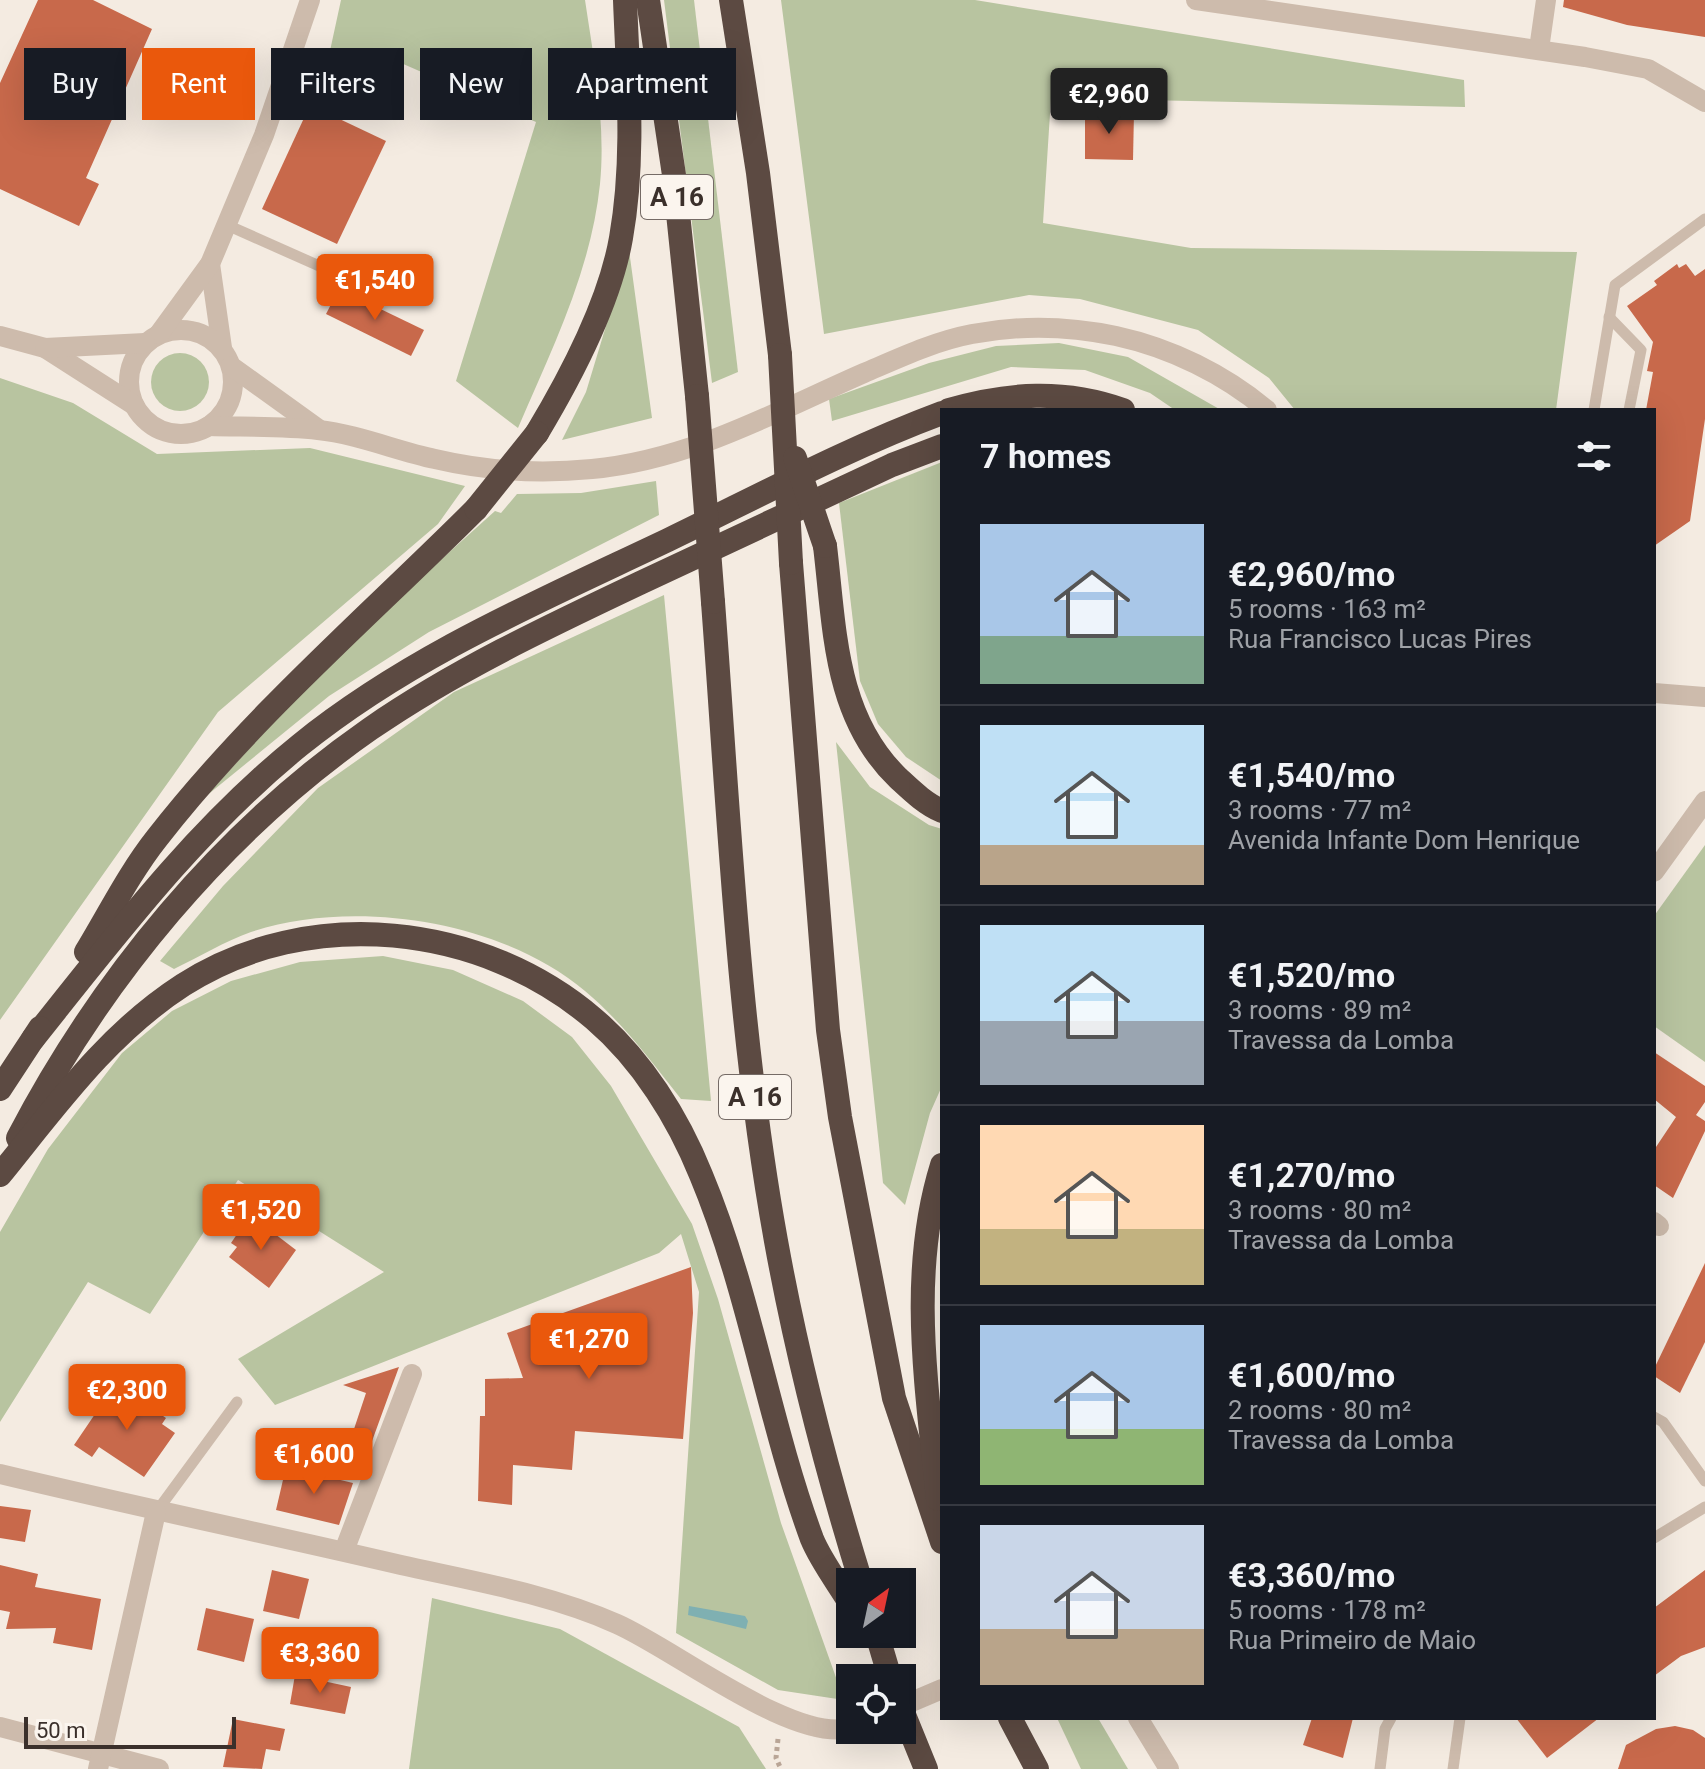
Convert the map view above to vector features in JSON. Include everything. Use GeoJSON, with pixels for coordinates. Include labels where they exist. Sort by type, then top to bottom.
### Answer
{"type":"FeatureCollection","features":[{"type":"Feature","properties":{"kind":"highway"},"geometry":{"type":"LineString","coordinates":[[0,1089],[154,841],[216,766],[294,682],[383,602],[476,509],[537,433],[570,378],[621,240],[630,162],[625,0]]}},
{"type":"Feature","properties":{"kind":"highway","name":"A 16"},"geometry":{"type":"LineString","coordinates":[[648,0],[674,175],[697,396],[742,984],[757,1124],[798,1355],[820,1451],[857,1568]]}},
{"type":"Feature","properties":{"kind":"highway"},"geometry":{"type":"LineString","coordinates":[[731,0],[758,173],[780,355],[787,433],[791,563],[828,1030],[840,1117],[894,1398],[940,1534]]}},
{"type":"Feature","properties":{"kind":"highway"},"geometry":{"type":"LineString","coordinates":[[958,408],[1017,395],[1051,395],[1082,398],[1116,408]]}},
{"type":"Feature","properties":{"kind":"highway"},"geometry":{"type":"LineString","coordinates":[[33,1039],[153,889],[191,847],[264,776],[338,717],[481,629],[853,451],[940,414]]}},
{"type":"Feature","properties":{"kind":"highway"},"geometry":{"type":"LineString","coordinates":[[787,433],[825,546],[836,651],[853,711],[866,741],[885,765],[907,787],[940,810]]}},
{"type":"Feature","properties":{"kind":"highway"},"geometry":{"type":"LineString","coordinates":[[0,1173],[62,1061],[164,920],[248,829],[332,757],[413,701],[540,631],[892,465],[940,447]]}},
{"type":"Feature","properties":{"kind":"highway"},"geometry":{"type":"LineString","coordinates":[[0,1173],[121,1031],[186,983],[219,965],[288,942],[371,935],[436,941],[519,969],[594,1019],[652,1085],[676,1123],[701,1175],[734,1272],[813,1542],[836,1580]]}},
{"type":"Feature","properties":{"kind":"highway"},"geometry":{"type":"LineString","coordinates":[[940,1173],[926,1228],[921,1305],[940,1518]]}},
{"type":"Feature","properties":{"kind":"highway"},"geometry":{"type":"LineString","coordinates":[[1011,1720],[1037,1769]]}},
{"type":"Feature","properties":{"kind":"highway"},"geometry":{"type":"LineString","coordinates":[[915,1744],[926,1769]]}},
{"type":"Feature","properties":{"kind":"street"},"geometry":{"type":"LineString","coordinates":[[210,264],[233,381],[230,399],[222,415],[209,426],[193,433],[175,434],[158,429],[144,419],[134,405],[129,388],[129,371],[210,264],[264,135],[310,0]]}},
{"type":"Feature","properties":{"kind":"street"},"geometry":{"type":"LineString","coordinates":[[1196,0],[1234,3],[1539,49],[1648,69],[1705,102]]}},
{"type":"Feature","properties":{"kind":"street"},"geometry":{"type":"LineString","coordinates":[[1539,49],[1546,0]]}},
{"type":"Feature","properties":{"kind":"street"},"geometry":{"type":"LineString","coordinates":[[209,426],[320,430],[437,460],[511,470],[628,465],[719,439],[931,345],[971,334],[1015,328],[1089,330],[1133,340],[1175,354],[1215,375],[1264,408]]}},
{"type":"Feature","properties":{"kind":"street"},"geometry":{"type":"LineString","coordinates":[[45,348],[152,338],[191,330],[208,337],[226,357],[320,430]]}},
{"type":"Feature","properties":{"kind":"street"},"geometry":{"type":"LineString","coordinates":[[0,336],[45,348],[134,405]]}},
{"type":"Feature","properties":{"kind":"street"},"geometry":{"type":"LineString","coordinates":[[1656,693],[1703,692]]}},
{"type":"Feature","properties":{"kind":"street"},"geometry":{"type":"LineString","coordinates":[[1656,869],[1705,801]]}},
{"type":"Feature","properties":{"kind":"street"},"geometry":{"type":"LineString","coordinates":[[344,1551],[412,1374]]}},
{"type":"Feature","properties":{"kind":"street"},"geometry":{"type":"LineString","coordinates":[[0,1474],[156,1512],[507,1589],[615,1623],[672,1651],[781,1717],[817,1729],[836,1728]]}},
{"type":"Feature","properties":{"kind":"street"},"geometry":{"type":"LineString","coordinates":[[100,1762],[156,1512]]}},
{"type":"Feature","properties":{"kind":"street"},"geometry":{"type":"LineString","coordinates":[[916,1701],[940,1690]]}},
{"type":"Feature","properties":{"kind":"street"},"geometry":{"type":"LineString","coordinates":[[1139,1720],[1169,1769]]}},
{"type":"Feature","properties":{"kind":"street"},"geometry":{"type":"LineString","coordinates":[[0,1727],[100,1762],[159,1769]]}},
{"type":"Feature","properties":{"kind":"lane"},"geometry":{"type":"LineString","coordinates":[[1594,408],[1615,285],[1705,219]]}},
{"type":"Feature","properties":{"kind":"lane"},"geometry":{"type":"LineString","coordinates":[[227,225],[335,273]]}},
{"type":"Feature","properties":{"kind":"lane"},"geometry":{"type":"LineString","coordinates":[[1609,317],[1641,350],[1629,408]]}},
{"type":"Feature","properties":{"kind":"lane"},"geometry":{"type":"LineString","coordinates":[[156,1512],[237,1402]]}},
{"type":"Feature","properties":{"kind":"lane"},"geometry":{"type":"LineString","coordinates":[[1656,1418],[1663,1422],[1705,1481]]}},
{"type":"Feature","properties":{"kind":"lane"},"geometry":{"type":"LineString","coordinates":[[1656,1537],[1705,1507]]}},
{"type":"Feature","properties":{"kind":"lane"},"geometry":{"type":"LineString","coordinates":[[1380,1769],[1385,1729],[1390,1720]]}},
{"type":"Feature","properties":{"kind":"lane"},"geometry":{"type":"LineString","coordinates":[[1453,1769],[1460,1720]]}},
{"type":"Feature","properties":{"kind":"path"},"geometry":{"type":"LineString","coordinates":[[781,1717],[776,1758],[781,1769]]}},
{"type":"Feature","properties":{"kind":"green space"},"geometry":{"type":"Polygon","coordinates":[[[341,0],[585,0],[592,48],[548,48],[548,120],[600,120],[600,184],[595,216],[579,279],[518,428],[456,381],[536,122],[531,120],[532,48],[420,48],[420,71],[404,64],[404,48],[331,48],[341,0]]]}},
{"type":"Feature","properties":{"kind":"green space"},"geometry":{"type":"Polygon","coordinates":[[[664,0],[694,0],[700,48],[670,48],[664,0]]]}},
{"type":"Feature","properties":{"kind":"green space"},"geometry":{"type":"Polygon","coordinates":[[[781,0],[975,0],[1464,80],[1465,107],[1051,98],[1043,223],[1191,248],[1577,252],[1556,408],[1293,408],[1269,378],[1198,330],[1080,299],[1029,295],[824,334],[781,0]]]}},
{"type":"Feature","properties":{"kind":"green space"},"geometry":{"type":"Polygon","coordinates":[[[679,120],[708,120],[738,372],[712,383],[679,120]]]}},
{"type":"Feature","properties":{"kind":"green space"},"geometry":{"type":"Polygon","coordinates":[[[629,250],[652,418],[562,440],[586,392],[629,250]]]}},
{"type":"Feature","properties":{"kind":"green space"},"geometry":{"type":"Polygon","coordinates":[[[1059,343],[1128,357],[1217,408],[1172,408],[1150,393],[1085,370],[1011,367],[832,421],[829,399],[929,363],[996,346],[1059,343]]]}},
{"type":"Feature","properties":{"kind":"green space"},"geometry":{"type":"Polygon","coordinates":[[[180,353],[201,361],[209,382],[201,403],[180,411],[159,403],[151,382],[159,361],[180,353]]]}},
{"type":"Feature","properties":{"kind":"green space"},"geometry":{"type":"Polygon","coordinates":[[[0,378],[73,403],[157,454],[310,448],[465,486],[438,524],[218,712],[0,1020],[0,378]]]}},
{"type":"Feature","properties":{"kind":"green space"},"geometry":{"type":"Polygon","coordinates":[[[940,463],[940,780],[906,757],[878,724],[860,681],[839,503],[940,463]]]}},
{"type":"Feature","properties":{"kind":"green space"},"geometry":{"type":"Polygon","coordinates":[[[656,481],[659,515],[429,632],[329,696],[205,797],[334,656],[495,511],[501,513],[517,494],[581,493],[656,481]]]}},
{"type":"Feature","properties":{"kind":"green space"},"geometry":{"type":"Polygon","coordinates":[[[664,595],[711,1101],[681,1099],[611,1016],[585,991],[551,967],[512,947],[469,932],[425,922],[379,917],[334,917],[291,922],[251,932],[174,969],[160,961],[223,886],[318,788],[454,692],[664,595]]]}},
{"type":"Feature","properties":{"kind":"green space"},"geometry":{"type":"Polygon","coordinates":[[[836,742],[870,787],[929,825],[940,828],[940,1090],[930,1113],[905,1205],[883,1183],[836,742]]]}},
{"type":"Feature","properties":{"kind":"green space"},"geometry":{"type":"Polygon","coordinates":[[[1705,845],[1705,1062],[1656,1027],[1656,913],[1705,845]]]}},
{"type":"Feature","properties":{"kind":"green space"},"geometry":{"type":"Polygon","coordinates":[[[383,956],[453,970],[523,1001],[572,1037],[611,1086],[692,1224],[718,1299],[781,1523],[836,1678],[836,1699],[778,1690],[676,1633],[699,1292],[681,1234],[659,1253],[275,1405],[238,1359],[384,1272],[238,1180],[150,1314],[88,1282],[0,1422],[0,1232],[48,1149],[122,1053],[172,1011],[231,981],[300,962],[383,956]]]}},
{"type":"Feature","properties":{"kind":"green space"},"geometry":{"type":"Polygon","coordinates":[[[432,1598],[560,1629],[739,1727],[766,1769],[409,1769],[432,1598]]]}},
{"type":"Feature","properties":{"kind":"green space"},"geometry":{"type":"Polygon","coordinates":[[[1058,1720],[1099,1720],[1128,1769],[1081,1769],[1058,1720]]]}},
{"type":"Feature","properties":{"kind":"water"},"geometry":{"type":"Polygon","coordinates":[[[689,1606],[745,1616],[748,1621],[746,1629],[688,1615],[689,1606]]]}},
{"type":"Feature","properties":{"kind":"building"},"geometry":{"type":"Polygon","coordinates":[[[38,0],[93,0],[152,29],[126,88],[126,48],[24,48],[24,120],[112,120],[86,178],[99,184],[79,226],[0,189],[0,83],[38,0]]]}},
{"type":"Feature","properties":{"kind":"building"},"geometry":{"type":"Polygon","coordinates":[[[1564,0],[1705,0],[1705,37],[1627,25],[1563,7],[1564,0]]]}},
{"type":"Feature","properties":{"kind":"building"},"geometry":{"type":"Polygon","coordinates":[[[1085,112],[1134,112],[1133,160],[1085,159],[1085,112]]]}},
{"type":"Feature","properties":{"kind":"building"},"geometry":{"type":"Polygon","coordinates":[[[303,120],[342,120],[386,141],[337,244],[262,209],[303,120]]]}},
{"type":"Feature","properties":{"kind":"building"},"geometry":{"type":"Polygon","coordinates":[[[1677,264],[1679,268],[1686,264],[1695,276],[1705,269],[1705,419],[1690,521],[1656,545],[1656,408],[1646,408],[1653,372],[1647,371],[1653,342],[1627,306],[1657,285],[1654,281],[1677,264]]]}},
{"type":"Feature","properties":{"kind":"building"},"geometry":{"type":"Polygon","coordinates":[[[339,289],[424,330],[411,356],[326,314],[339,289]]]}},
{"type":"Feature","properties":{"kind":"building"},"geometry":{"type":"Polygon","coordinates":[[[1656,1053],[1705,1086],[1705,1102],[1696,1115],[1705,1121],[1705,1131],[1673,1198],[1656,1186],[1656,1147],[1676,1117],[1656,1101],[1656,1053]]]}},
{"type":"Feature","properties":{"kind":"building"},"geometry":{"type":"Polygon","coordinates":[[[250,1215],[296,1250],[269,1288],[229,1257],[237,1247],[231,1243],[250,1215]]]}},
{"type":"Feature","properties":{"kind":"building"},"geometry":{"type":"Polygon","coordinates":[[[1705,1263],[1705,1342],[1680,1393],[1656,1377],[1656,1365],[1705,1263]]]}},
{"type":"Feature","properties":{"kind":"building"},"geometry":{"type":"Polygon","coordinates":[[[691,1267],[693,1313],[683,1439],[575,1431],[572,1470],[513,1465],[512,1505],[478,1501],[480,1416],[485,1416],[485,1379],[523,1378],[507,1333],[691,1267]]]}},
{"type":"Feature","properties":{"kind":"building"},"geometry":{"type":"Polygon","coordinates":[[[399,1367],[360,1474],[341,1468],[366,1393],[343,1385],[399,1367]]]}},
{"type":"Feature","properties":{"kind":"building"},"geometry":{"type":"Polygon","coordinates":[[[112,1389],[122,1397],[126,1391],[166,1418],[162,1424],[175,1433],[144,1477],[99,1447],[92,1457],[74,1445],[112,1389]]]}},
{"type":"Feature","properties":{"kind":"building"},"geometry":{"type":"Polygon","coordinates":[[[286,1467],[353,1483],[339,1525],[276,1510],[286,1467]]]}},
{"type":"Feature","properties":{"kind":"building"},"geometry":{"type":"Polygon","coordinates":[[[0,1506],[31,1510],[25,1542],[0,1538],[0,1506]]]}},
{"type":"Feature","properties":{"kind":"building"},"geometry":{"type":"Polygon","coordinates":[[[0,1565],[38,1574],[35,1587],[101,1599],[92,1650],[53,1643],[56,1628],[6,1629],[10,1612],[0,1610],[0,1565]]]}},
{"type":"Feature","properties":{"kind":"building"},"geometry":{"type":"Polygon","coordinates":[[[272,1570],[309,1579],[299,1619],[263,1611],[272,1570]]]}},
{"type":"Feature","properties":{"kind":"building"},"geometry":{"type":"Polygon","coordinates":[[[1705,1570],[1705,1647],[1681,1656],[1656,1675],[1656,1607],[1705,1570]]]}},
{"type":"Feature","properties":{"kind":"building"},"geometry":{"type":"Polygon","coordinates":[[[206,1608],[254,1619],[244,1662],[197,1650],[206,1608]]]}},
{"type":"Feature","properties":{"kind":"building"},"geometry":{"type":"Polygon","coordinates":[[[295,1675],[351,1687],[345,1714],[290,1704],[295,1675]]]}},
{"type":"Feature","properties":{"kind":"building"},"geometry":{"type":"Polygon","coordinates":[[[233,1719],[285,1729],[280,1751],[266,1749],[262,1769],[223,1767],[233,1719]]]}},
{"type":"Feature","properties":{"kind":"building"},"geometry":{"type":"Polygon","coordinates":[[[1311,1720],[1352,1720],[1343,1758],[1303,1745],[1311,1720]]]}},
{"type":"Feature","properties":{"kind":"building"},"geometry":{"type":"Polygon","coordinates":[[[1518,1720],[1596,1720],[1547,1758],[1518,1720]]]}},
{"type":"Feature","properties":{"kind":"building"},"geometry":{"type":"Polygon","coordinates":[[[1675,1726],[1693,1730],[1705,1738],[1705,1769],[1618,1769],[1626,1745],[1656,1729],[1675,1726]]]}}]}
